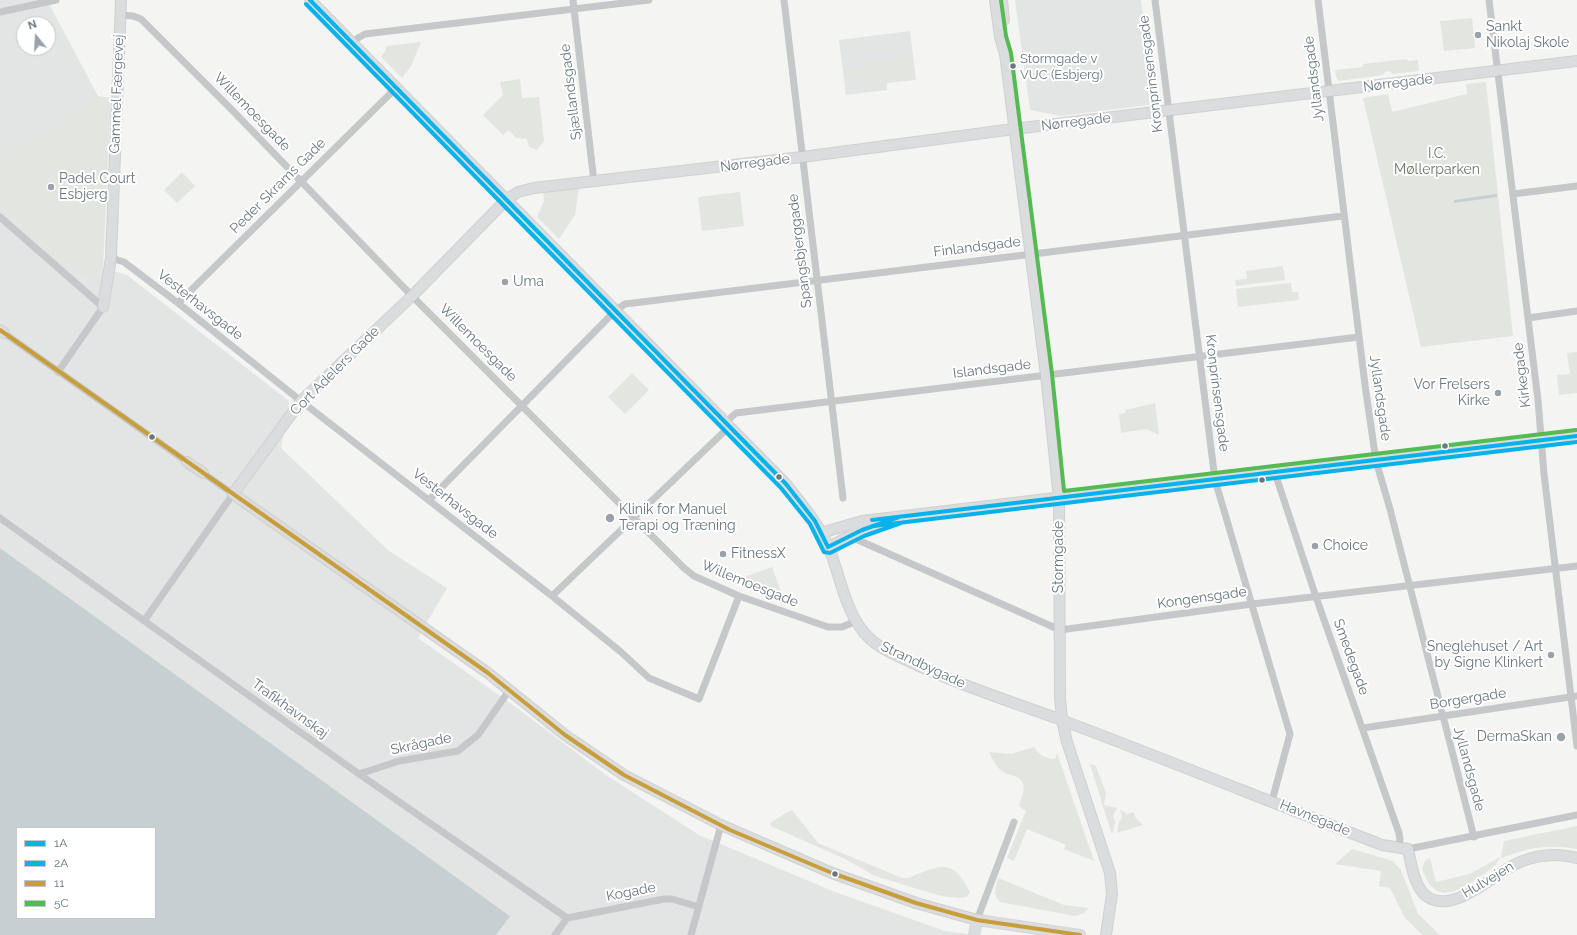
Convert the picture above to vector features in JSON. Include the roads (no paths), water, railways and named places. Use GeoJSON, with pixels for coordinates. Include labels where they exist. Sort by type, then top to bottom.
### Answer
{"type":"FeatureCollection","features":[{"type":"Feature","properties":{"kind":"main road"},"geometry":{"type":"LineString","coordinates":[[974,935],[977,920],[1080,935]]}},
{"type":"Feature","properties":{"kind":"street"},"geometry":{"type":"LineString","coordinates":[[0,12],[56,0]]}},
{"type":"Feature","properties":{"kind":"street","name":"Gammel Færgevej"},"geometry":{"type":"LineString","coordinates":[[103,307],[111,258],[120,0]]}},
{"type":"Feature","properties":{"kind":"street","name":"Strandbygade"},"geometry":{"type":"LineString","coordinates":[[310,0],[786,484],[815,521],[828,547],[849,607],[856,621],[869,637],[879,646],[900,657],[965,686],[1062,720]]}},
{"type":"Feature","properties":{"kind":"street","name":"Sjællandsgade"},"geometry":{"type":"LineString","coordinates":[[573,0],[594,182]]}},
{"type":"Feature","properties":{"kind":"street"},"geometry":{"type":"LineString","coordinates":[[351,42],[365,34],[649,0]]}},
{"type":"Feature","properties":{"kind":"street","name":"Spangsbjerggade"},"geometry":{"type":"LineString","coordinates":[[784,0],[843,498]]}},
{"type":"Feature","properties":{"kind":"street","name":"Stormgade"},"geometry":{"type":"LineString","coordinates":[[995,0],[1000,37],[1005,54],[1046,375],[1059,498],[1060,698],[1062,720],[1067,742],[1110,873],[1112,894],[1106,935]]}},
{"type":"Feature","properties":{"kind":"street","name":"Stormgade"},"geometry":{"type":"LineString","coordinates":[[1002,0],[1006,36],[1005,54]]}},
{"type":"Feature","properties":{"kind":"street","name":"Kronprinsensgade"},"geometry":{"type":"LineString","coordinates":[[1155,0],[1215,480],[1290,734],[1272,801]]}},
{"type":"Feature","properties":{"kind":"street","name":"Jyllandsgade"},"geometry":{"type":"LineString","coordinates":[[1318,0],[1343,216],[1376,461],[1474,837]]}},
{"type":"Feature","properties":{"kind":"street","name":"Kirkegade"},"geometry":{"type":"LineString","coordinates":[[1489,0],[1543,440],[1543,467],[1555,568],[1574,696],[1577,746]]}},
{"type":"Feature","properties":{"kind":"street","name":"Willemoesgade"},"geometry":{"type":"LineString","coordinates":[[120,15],[133,16],[141,19],[412,296],[694,576],[738,596],[828,627],[842,627],[856,621]]}},
{"type":"Feature","properties":{"kind":"street","name":"Nørregade"},"geometry":{"type":"LineString","coordinates":[[507,199],[518,192],[534,188],[802,157],[1014,129],[1577,61]]}},
{"type":"Feature","properties":{"kind":"street","name":"Peder Skrams Gade"},"geometry":{"type":"LineString","coordinates":[[178,303],[396,88]]}},
{"type":"Feature","properties":{"kind":"street"},"geometry":{"type":"LineString","coordinates":[[1513,194],[1577,186]]}},
{"type":"Feature","properties":{"kind":"street","name":"Cort Adelers Gade"},"geometry":{"type":"LineString","coordinates":[[144,621],[233,494],[301,401],[412,296],[507,199]]}},
{"type":"Feature","properties":{"kind":"street","name":"Finlandsgade"},"geometry":{"type":"LineString","coordinates":[[616,310],[625,304],[632,302],[1343,216]]}},
{"type":"Feature","properties":{"kind":"street"},"geometry":{"type":"LineString","coordinates":[[0,217],[103,307],[58,372]]}},
{"type":"Feature","properties":{"kind":"street","name":"Vesterhavsgade"},"geometry":{"type":"LineString","coordinates":[[111,258],[124,262],[178,303],[301,401],[552,596],[621,652],[649,678],[699,699],[738,596]]}},
{"type":"Feature","properties":{"kind":"street"},"geometry":{"type":"LineString","coordinates":[[429,500],[616,310]]}},
{"type":"Feature","properties":{"kind":"street"},"geometry":{"type":"LineString","coordinates":[[1528,318],[1577,311]]}},
{"type":"Feature","properties":{"kind":"street"},"geometry":{"type":"LineString","coordinates":[[2,332],[510,689],[565,734],[624,775],[721,825],[871,888],[916,903],[977,920],[1014,822]]}},
{"type":"Feature","properties":{"kind":"street","name":"Islandsgade"},"geometry":{"type":"LineString","coordinates":[[552,596],[633,517],[648,505],[728,424],[736,413],[1359,337]]}},
{"type":"Feature","properties":{"kind":"street"},"geometry":{"type":"LineString","coordinates":[[821,533],[862,521],[1577,436]]}},
{"type":"Feature","properties":{"kind":"street","name":"Smedegade"},"geometry":{"type":"LineString","coordinates":[[1275,473],[1316,597],[1399,833],[1400,840],[1397,849]]}},
{"type":"Feature","properties":{"kind":"street"},"geometry":{"type":"LineString","coordinates":[[828,547],[849,536],[899,517]]}},
{"type":"Feature","properties":{"kind":"street","name":"Trafikhavnskaj"},"geometry":{"type":"LineString","coordinates":[[0,518],[359,774],[567,918]]}},
{"type":"Feature","properties":{"kind":"street"},"geometry":{"type":"LineString","coordinates":[[849,536],[1060,630]]}},
{"type":"Feature","properties":{"kind":"street","name":"Kongensgade"},"geometry":{"type":"LineString","coordinates":[[1060,630],[1252,604],[1577,566]]}},
{"type":"Feature","properties":{"kind":"street","name":"Skrågade"},"geometry":{"type":"LineString","coordinates":[[359,774],[399,761],[458,751],[478,735],[510,689]]}},
{"type":"Feature","properties":{"kind":"street","name":"Borgergade"},"geometry":{"type":"LineString","coordinates":[[1363,728],[1574,696]]}},
{"type":"Feature","properties":{"kind":"street","name":"Havnegade"},"geometry":{"type":"LineString","coordinates":[[1062,720],[1369,840],[1397,849],[1408,849],[1474,837],[1577,815]]}},
{"type":"Feature","properties":{"kind":"street"},"geometry":{"type":"LineString","coordinates":[[691,935],[721,825]]}},
{"type":"Feature","properties":{"kind":"street","name":"Hulvejen"},"geometry":{"type":"LineString","coordinates":[[1408,849],[1414,873],[1425,894],[1443,902],[1454,901],[1506,869],[1532,858],[1560,855],[1577,858]]}},
{"type":"Feature","properties":{"kind":"street","name":"Kogade"},"geometry":{"type":"LineString","coordinates":[[567,918],[664,899],[672,899],[699,907]]}},
{"type":"Feature","properties":{"kind":"street"},"geometry":{"type":"LineString","coordinates":[[555,935],[567,918]]}},
{"type":"Feature","properties":{"kind":"place","name":"Sankt Nikolaj Skole"},"geometry":{"type":"Point","coordinates":[1478,35]}},
{"type":"Feature","properties":{"kind":"place","name":"Stormgade v VUC (Esbjerg)"},"geometry":{"type":"Point","coordinates":[1013,66]}},
{"type":"Feature","properties":{"kind":"place","name":"Padel Court Esbjerg"},"geometry":{"type":"Point","coordinates":[51,187]}},
{"type":"Feature","properties":{"kind":"place","name":"Uma"},"geometry":{"type":"Point","coordinates":[505,282]}},
{"type":"Feature","properties":{"kind":"place","name":"Vor Frelsers Kirke"},"geometry":{"type":"Point","coordinates":[1498,393]}},
{"type":"Feature","properties":{"kind":"place","name":"Klinik for Manuel Terapi og Træning"},"geometry":{"type":"Point","coordinates":[610,518]}},
{"type":"Feature","properties":{"kind":"place","name":"Choice"},"geometry":{"type":"Point","coordinates":[1315,546]}},
{"type":"Feature","properties":{"kind":"place","name":"FitnessX"},"geometry":{"type":"Point","coordinates":[723,554]}},
{"type":"Feature","properties":{"kind":"place","name":"Sneglehuset / Art by Signe Klinkert"},"geometry":{"type":"Point","coordinates":[1551,655]}},
{"type":"Feature","properties":{"kind":"place","name":"DermaSkan"},"geometry":{"type":"Point","coordinates":[1561,737]}},
{"type":"Feature","properties":{"kind":"park label","name":"I.C. Møllerparken"},"geometry":{"type":"Point","coordinates":[1437,162]}}]}
